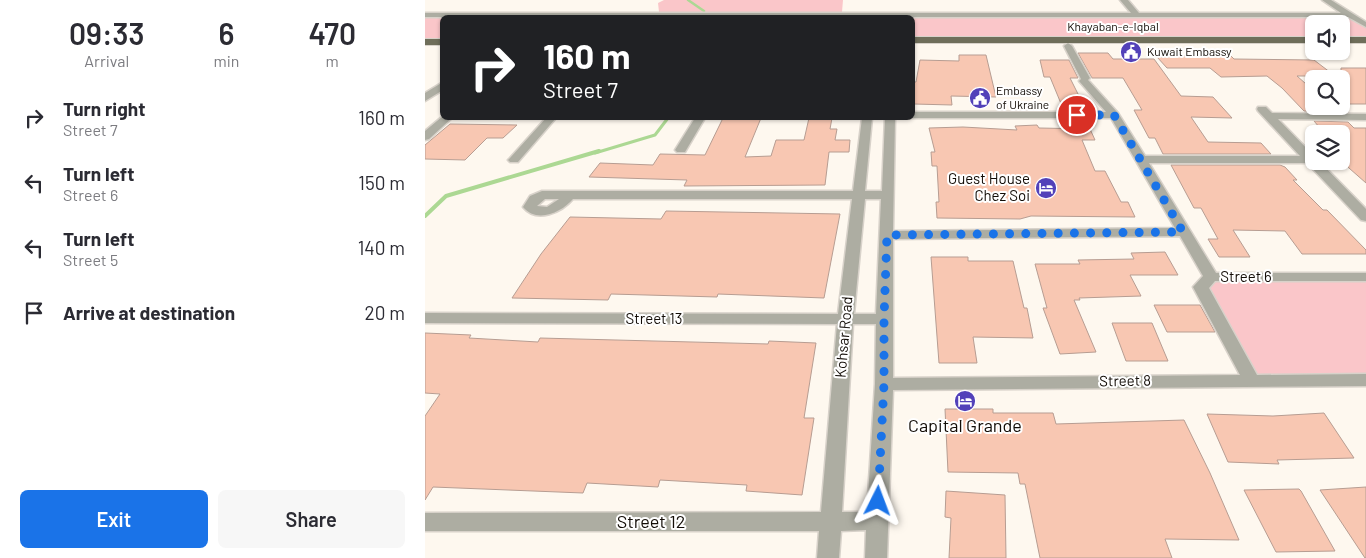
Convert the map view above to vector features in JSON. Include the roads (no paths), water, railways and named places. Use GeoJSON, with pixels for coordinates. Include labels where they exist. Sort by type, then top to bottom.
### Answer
{"type":"FeatureCollection","features":[{"type":"Feature","properties":{"kind":"main road","name":"Khayaban-e-Iqbal"},"geometry":{"type":"LineString","coordinates":[[915,40],[1305,40]]}},
{"type":"Feature","properties":{"kind":"main road"},"geometry":{"type":"LineString","coordinates":[[1350,40],[1366,40]]}},
{"type":"Feature","properties":{"kind":"main road"},"geometry":{"type":"LineString","coordinates":[[425,42],[440,42]]}},
{"type":"Feature","properties":{"kind":"main road"},"geometry":{"type":"LineString","coordinates":[[425,47],[440,46]]}},
{"type":"Feature","properties":{"kind":"main road","name":"Khayaban-e-Iqbal"},"geometry":{"type":"LineString","coordinates":[[915,46],[1305,46]]}},
{"type":"Feature","properties":{"kind":"main road"},"geometry":{"type":"LineString","coordinates":[[1350,46],[1366,46]]}},
{"type":"Feature","properties":{"kind":"street"},"geometry":{"type":"LineString","coordinates":[[1124,0],[1136,14]]}},
{"type":"Feature","properties":{"kind":"street"},"geometry":{"type":"LineString","coordinates":[[1326,0],[1366,25]]}},
{"type":"Feature","properties":{"kind":"street"},"geometry":{"type":"LineString","coordinates":[[425,15],[896,11],[1350,15]]}},
{"type":"Feature","properties":{"kind":"street","name":"Street 6"},"geometry":{"type":"LineString","coordinates":[[1067,46],[1084,80],[1114,115],[1183,232],[1206,282],[1366,277]]}},
{"type":"Feature","properties":{"kind":"street"},"geometry":{"type":"LineString","coordinates":[[425,98],[440,87]]}},
{"type":"Feature","properties":{"kind":"street"},"geometry":{"type":"LineString","coordinates":[[1305,153],[1266,112],[1366,117]]}},
{"type":"Feature","properties":{"kind":"street"},"geometry":{"type":"LineString","coordinates":[[915,116],[1114,115]]}},
{"type":"Feature","properties":{"kind":"street"},"geometry":{"type":"LineString","coordinates":[[425,137],[445,120]]}},
{"type":"Feature","properties":{"kind":"street"},"geometry":{"type":"LineString","coordinates":[[514,160],[549,120]]}},
{"type":"Feature","properties":{"kind":"street"},"geometry":{"type":"LineString","coordinates":[[681,150],[699,120]]}},
{"type":"Feature","properties":{"kind":"street","name":"Kohsar Road"},"geometry":{"type":"LineString","coordinates":[[828,558],[845,319],[867,120]]}},
{"type":"Feature","properties":{"kind":"street"},"geometry":{"type":"LineString","coordinates":[[876,558],[884,384],[887,195],[891,120]]}},
{"type":"Feature","properties":{"kind":"street"},"geometry":{"type":"LineString","coordinates":[[1140,160],[1305,159]]}},
{"type":"Feature","properties":{"kind":"street"},"geometry":{"type":"LineString","coordinates":[[1322,170],[1361,207],[1366,217]]}},
{"type":"Feature","properties":{"kind":"street"},"geometry":{"type":"LineString","coordinates":[[570,195],[550,210],[539,212],[530,207],[535,199],[541,195],[859,195],[887,195]]}},
{"type":"Feature","properties":{"kind":"street"},"geometry":{"type":"LineString","coordinates":[[887,235],[1183,232]]}},
{"type":"Feature","properties":{"kind":"street"},"geometry":{"type":"LineString","coordinates":[[1206,282],[1251,380]]}},
{"type":"Feature","properties":{"kind":"street","name":"Street 13"},"geometry":{"type":"LineString","coordinates":[[425,318],[884,319]]}},
{"type":"Feature","properties":{"kind":"street","name":"Street 8"},"geometry":{"type":"LineString","coordinates":[[884,384],[1366,380]]}},
{"type":"Feature","properties":{"kind":"street","name":"Street 12"},"geometry":{"type":"LineString","coordinates":[[425,522],[877,520]]}},
{"type":"Feature","properties":{"kind":"waterway"},"geometry":{"type":"LineString","coordinates":[[688,0],[704,11]]}},
{"type":"Feature","properties":{"kind":"waterway"},"geometry":{"type":"LineString","coordinates":[[595,153],[655,135],[666,120]]}},
{"type":"Feature","properties":{"kind":"waterway"},"geometry":{"type":"LineString","coordinates":[[425,216],[446,196],[599,151]]}},
{"type":"Feature","properties":{"kind":"place","name":"Kuwait Embassy"},"geometry":{"type":"Point","coordinates":[1131,52]}},
{"type":"Feature","properties":{"kind":"place","name":"Embassy of Ukraine"},"geometry":{"type":"Point","coordinates":[980,98]}},
{"type":"Feature","properties":{"kind":"place","name":"Guest House Chez Soi"},"geometry":{"type":"Point","coordinates":[1046,188]}},
{"type":"Feature","properties":{"kind":"place","name":"Capital Grande"},"geometry":{"type":"Point","coordinates":[965,401]}}]}
